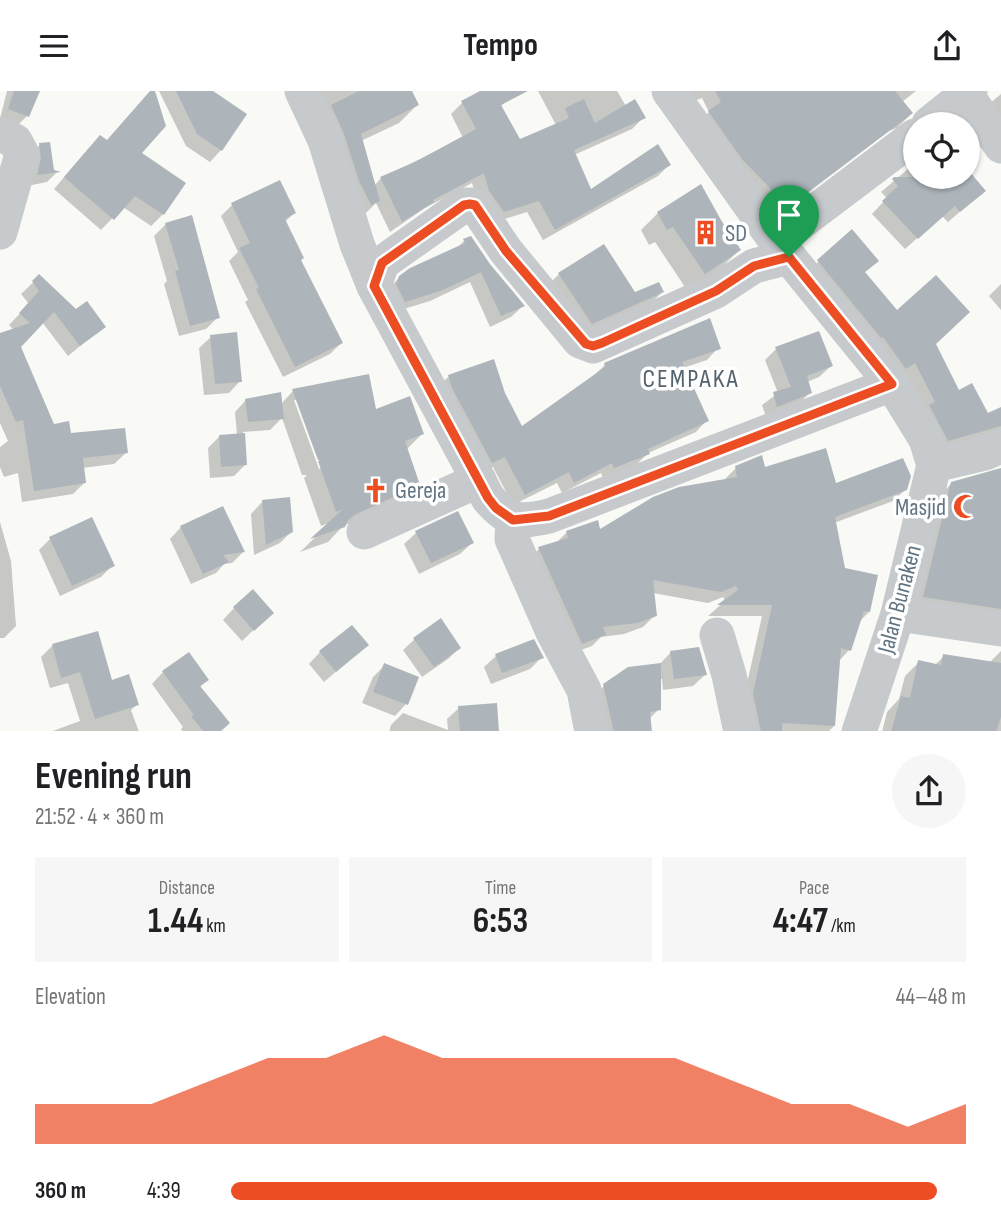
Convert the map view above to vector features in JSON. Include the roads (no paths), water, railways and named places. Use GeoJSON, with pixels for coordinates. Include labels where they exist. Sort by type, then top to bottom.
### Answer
{"type":"FeatureCollection","features":[{"type":"Feature","properties":{"kind":"street"},"geometry":{"type":"LineString","coordinates":[[302,91],[325,140],[357,244],[374,286],[488,498],[496,508],[513,520],[549,516],[892,384]]}},
{"type":"Feature","properties":{"kind":"street"},"geometry":{"type":"LineString","coordinates":[[669,91],[783,249],[892,384],[926,439],[934,465],[985,453],[1001,446]]}},
{"type":"Feature","properties":{"kind":"street"},"geometry":{"type":"LineString","coordinates":[[943,112],[967,92],[1001,146]]}},
{"type":"Feature","properties":{"kind":"street"},"geometry":{"type":"LineString","coordinates":[[0,134],[15,141],[22,154],[0,232]]}},
{"type":"Feature","properties":{"kind":"street"},"geometry":{"type":"LineString","coordinates":[[374,286],[382,263],[480,193],[475,205],[506,251],[580,341],[593,346],[716,291],[783,249],[903,145]]}},
{"type":"Feature","properties":{"kind":"street","name":"Jalan Bunaken"},"geometry":{"type":"LineString","coordinates":[[859,731],[898,614],[934,465]]}},
{"type":"Feature","properties":{"kind":"street"},"geometry":{"type":"LineString","coordinates":[[364,532],[479,479]]}},
{"type":"Feature","properties":{"kind":"street"},"geometry":{"type":"LineString","coordinates":[[513,520],[512,539],[553,632],[584,690],[592,731]]}},
{"type":"Feature","properties":{"kind":"street"},"geometry":{"type":"LineString","coordinates":[[898,614],[1001,629]]}},
{"type":"Feature","properties":{"kind":"street"},"geometry":{"type":"LineString","coordinates":[[717,635],[741,731]]}},
{"type":"Feature","properties":{"kind":"place","name":"SD"},"geometry":{"type":"Point","coordinates":[705,233]}},
{"type":"Feature","properties":{"kind":"place","name":"Gereja"},"geometry":{"type":"Point","coordinates":[375,490]}},
{"type":"Feature","properties":{"kind":"place","name":"Masjid"},"geometry":{"type":"Point","coordinates":[966,507]}},
{"type":"Feature","properties":{"kind":"district","name":"CEMPAKA"},"geometry":{"type":"Point","coordinates":[691,378]}}]}
